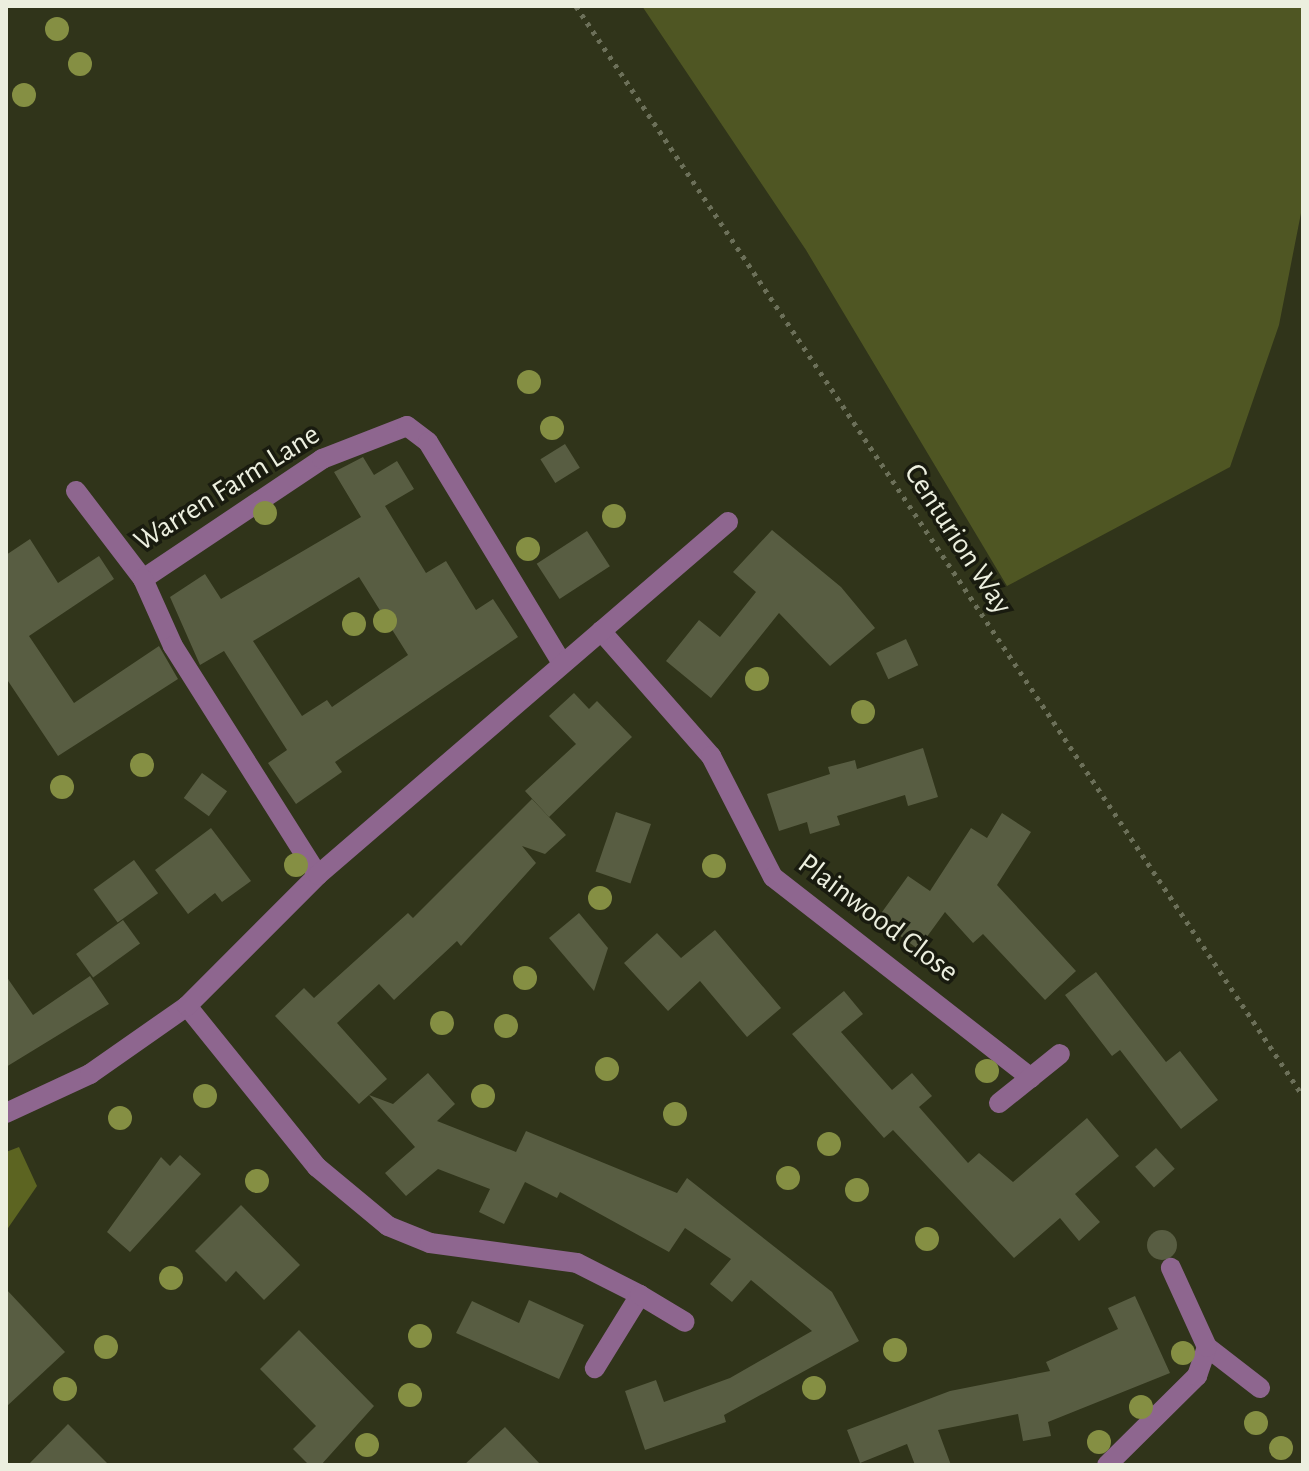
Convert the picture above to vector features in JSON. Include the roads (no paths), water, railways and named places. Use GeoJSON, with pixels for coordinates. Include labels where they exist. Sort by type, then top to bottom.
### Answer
{"type":"FeatureCollection","features":[{"type":"Feature","properties":{"kind":"street","name":"Warren Farm Lane"},"geometry":{"type":"LineString","coordinates":[[76,491],[143,579],[322,459],[407,426],[428,442],[560,660]]}},
{"type":"Feature","properties":{"kind":"street"},"geometry":{"type":"LineString","coordinates":[[6,1113],[90,1074],[187,1006],[318,875],[560,660],[601,631],[728,522]]}},
{"type":"Feature","properties":{"kind":"street"},"geometry":{"type":"LineString","coordinates":[[143,579],[173,646],[318,875]]}},
{"type":"Feature","properties":{"kind":"street","name":"Plainwood Close"},"geometry":{"type":"LineString","coordinates":[[601,631],[711,756],[773,877],[1031,1078]]}},
{"type":"Feature","properties":{"kind":"street"},"geometry":{"type":"LineString","coordinates":[[187,1006],[317,1167],[388,1226],[430,1243],[577,1263],[685,1322]]}},
{"type":"Feature","properties":{"kind":"street"},"geometry":{"type":"LineString","coordinates":[[999,1103],[1060,1054]]}},
{"type":"Feature","properties":{"kind":"street"},"geometry":{"type":"LineString","coordinates":[[1171,1268],[1207,1347],[1260,1388]]}},
{"type":"Feature","properties":{"kind":"street"},"geometry":{"type":"LineString","coordinates":[[595,1368],[640,1295]]}},
{"type":"Feature","properties":{"kind":"street"},"geometry":{"type":"LineString","coordinates":[[1107,1465],[1197,1376],[1207,1347]]}}]}
